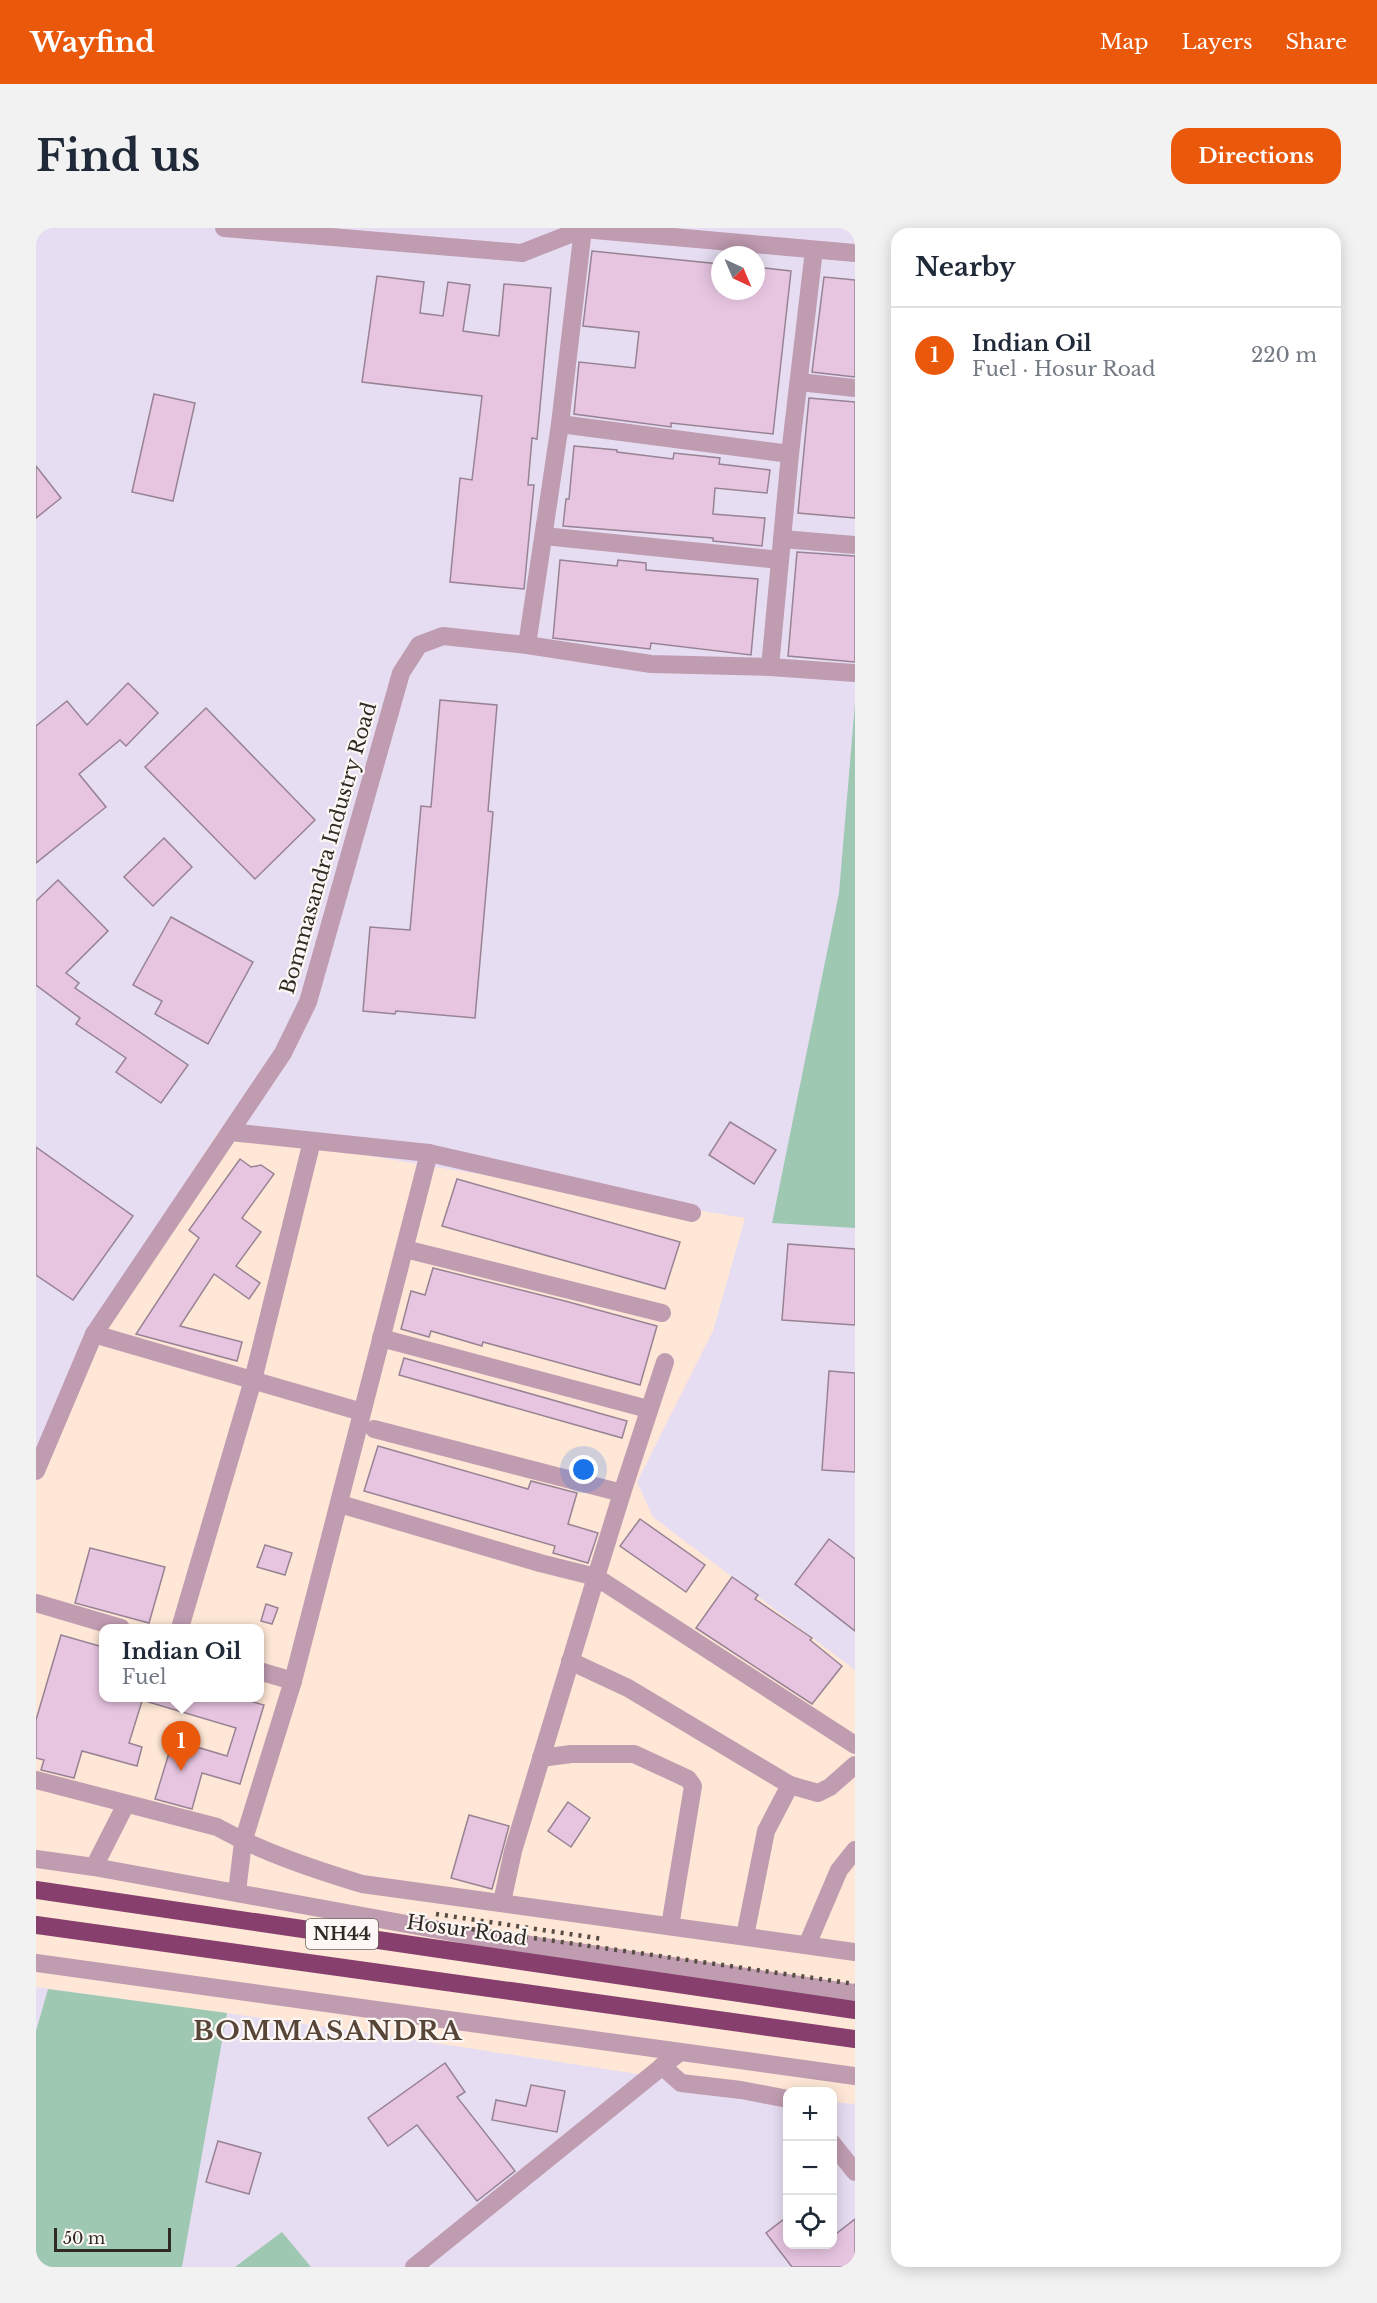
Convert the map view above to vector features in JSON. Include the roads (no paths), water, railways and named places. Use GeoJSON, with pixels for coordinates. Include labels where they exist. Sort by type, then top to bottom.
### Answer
{"type":"FeatureCollection","features":[{"type":"Feature","properties":{"kind":"highway","name":"Hosur Road"},"geometry":{"type":"LineString","coordinates":[[36,1890],[855,2010]]}},
{"type":"Feature","properties":{"kind":"highway","name":"NH44"},"geometry":{"type":"LineString","coordinates":[[36,1924],[855,2039]]}},
{"type":"Feature","properties":{"kind":"street"},"geometry":{"type":"LineString","coordinates":[[224,228],[359,234],[522,253],[583,229],[855,253]]}},
{"type":"Feature","properties":{"kind":"street"},"geometry":{"type":"LineString","coordinates":[[527,645],[560,424],[583,229]]}},
{"type":"Feature","properties":{"kind":"street"},"geometry":{"type":"LineString","coordinates":[[770,667],[790,454],[814,250]]}},
{"type":"Feature","properties":{"kind":"street"},"geometry":{"type":"LineString","coordinates":[[799,382],[855,388]]}},
{"type":"Feature","properties":{"kind":"street"},"geometry":{"type":"LineString","coordinates":[[560,424],[790,454]]}},
{"type":"Feature","properties":{"kind":"street"},"geometry":{"type":"LineString","coordinates":[[544,536],[780,560]]}},
{"type":"Feature","properties":{"kind":"street"},"geometry":{"type":"LineString","coordinates":[[782,539],[855,545]]}},
{"type":"Feature","properties":{"kind":"street","name":"Bommasandra Industry Road"},"geometry":{"type":"LineString","coordinates":[[36,1471],[94,1334],[283,1053],[308,1002],[401,672],[419,645],[443,636],[527,645],[651,664],[770,667],[855,673]]}},
{"type":"Feature","properties":{"kind":"street"},"geometry":{"type":"LineString","coordinates":[[230,1132],[429,1153],[692,1213]]}},
{"type":"Feature","properties":{"kind":"street"},"geometry":{"type":"LineString","coordinates":[[181,1624],[253,1380],[312,1141]]}},
{"type":"Feature","properties":{"kind":"street"},"geometry":{"type":"LineString","coordinates":[[237,1892],[243,1842],[293,1681],[429,1153]]}},
{"type":"Feature","properties":{"kind":"street"},"geometry":{"type":"LineString","coordinates":[[405,1249],[662,1312]]}},
{"type":"Feature","properties":{"kind":"street"},"geometry":{"type":"LineString","coordinates":[[94,1334],[362,1412]]}},
{"type":"Feature","properties":{"kind":"street"},"geometry":{"type":"LineString","coordinates":[[381,1338],[648,1409]]}},
{"type":"Feature","properties":{"kind":"street"},"geometry":{"type":"LineString","coordinates":[[502,1902],[513,1851],[570,1661],[664,1362]]}},
{"type":"Feature","properties":{"kind":"street"},"geometry":{"type":"LineString","coordinates":[[374,1429],[622,1493]]}},
{"type":"Feature","properties":{"kind":"street"},"geometry":{"type":"LineString","coordinates":[[340,1504],[540,1563],[596,1577],[855,1745]]}},
{"type":"Feature","properties":{"kind":"street"},"geometry":{"type":"LineString","coordinates":[[36,1603],[105,1624]]}},
{"type":"Feature","properties":{"kind":"street"},"geometry":{"type":"LineString","coordinates":[[570,1661],[628,1688],[790,1785],[818,1793],[830,1787],[855,1765]]}},
{"type":"Feature","properties":{"kind":"street"},"geometry":{"type":"LineString","coordinates":[[264,1672],[293,1681]]}},
{"type":"Feature","properties":{"kind":"street"},"geometry":{"type":"LineString","coordinates":[[541,1758],[571,1754],[634,1754],[688,1779],[693,1786],[670,1926]]}},
{"type":"Feature","properties":{"kind":"street"},"geometry":{"type":"LineString","coordinates":[[36,1780],[217,1827],[243,1842],[331,1875],[362,1884],[855,1952]]}},
{"type":"Feature","properties":{"kind":"street"},"geometry":{"type":"LineString","coordinates":[[745,1936],[766,1831],[790,1785]]}},
{"type":"Feature","properties":{"kind":"street"},"geometry":{"type":"LineString","coordinates":[[94,1866],[126,1804]]}},
{"type":"Feature","properties":{"kind":"street"},"geometry":{"type":"LineString","coordinates":[[807,1945],[839,1869],[855,1850]]}},
{"type":"Feature","properties":{"kind":"street"},"geometry":{"type":"LineString","coordinates":[[36,1859],[94,1866],[483,1938],[855,1993]]}},
{"type":"Feature","properties":{"kind":"street"},"geometry":{"type":"LineString","coordinates":[[356,1914],[362,1884]]}},
{"type":"Feature","properties":{"kind":"street"},"geometry":{"type":"LineString","coordinates":[[36,1963],[855,2076]]}},
{"type":"Feature","properties":{"kind":"street"},"geometry":{"type":"LineString","coordinates":[[414,2267],[680,2052]]}},
{"type":"Feature","properties":{"kind":"street"},"geometry":{"type":"LineString","coordinates":[[662,2066],[681,2083],[741,2090],[783,2098]]}},
{"type":"Feature","properties":{"kind":"street"},"geometry":{"type":"LineString","coordinates":[[837,2149],[855,2172]]}},
{"type":"Feature","properties":{"kind":"railway"},"geometry":{"type":"LineString","coordinates":[[436,1914],[603,1939]]}},
{"type":"Feature","properties":{"kind":"railway"},"geometry":{"type":"LineString","coordinates":[[436,1924],[855,1984]]}},
{"type":"Feature","properties":{"kind":"place","name":"Indian Oil"},"geometry":{"type":"Point","coordinates":[181,1771]}},
{"type":"Feature","properties":{"kind":"district","name":"BOMMASANDRA"},"geometry":{"type":"Point","coordinates":[328,2031]}}]}
